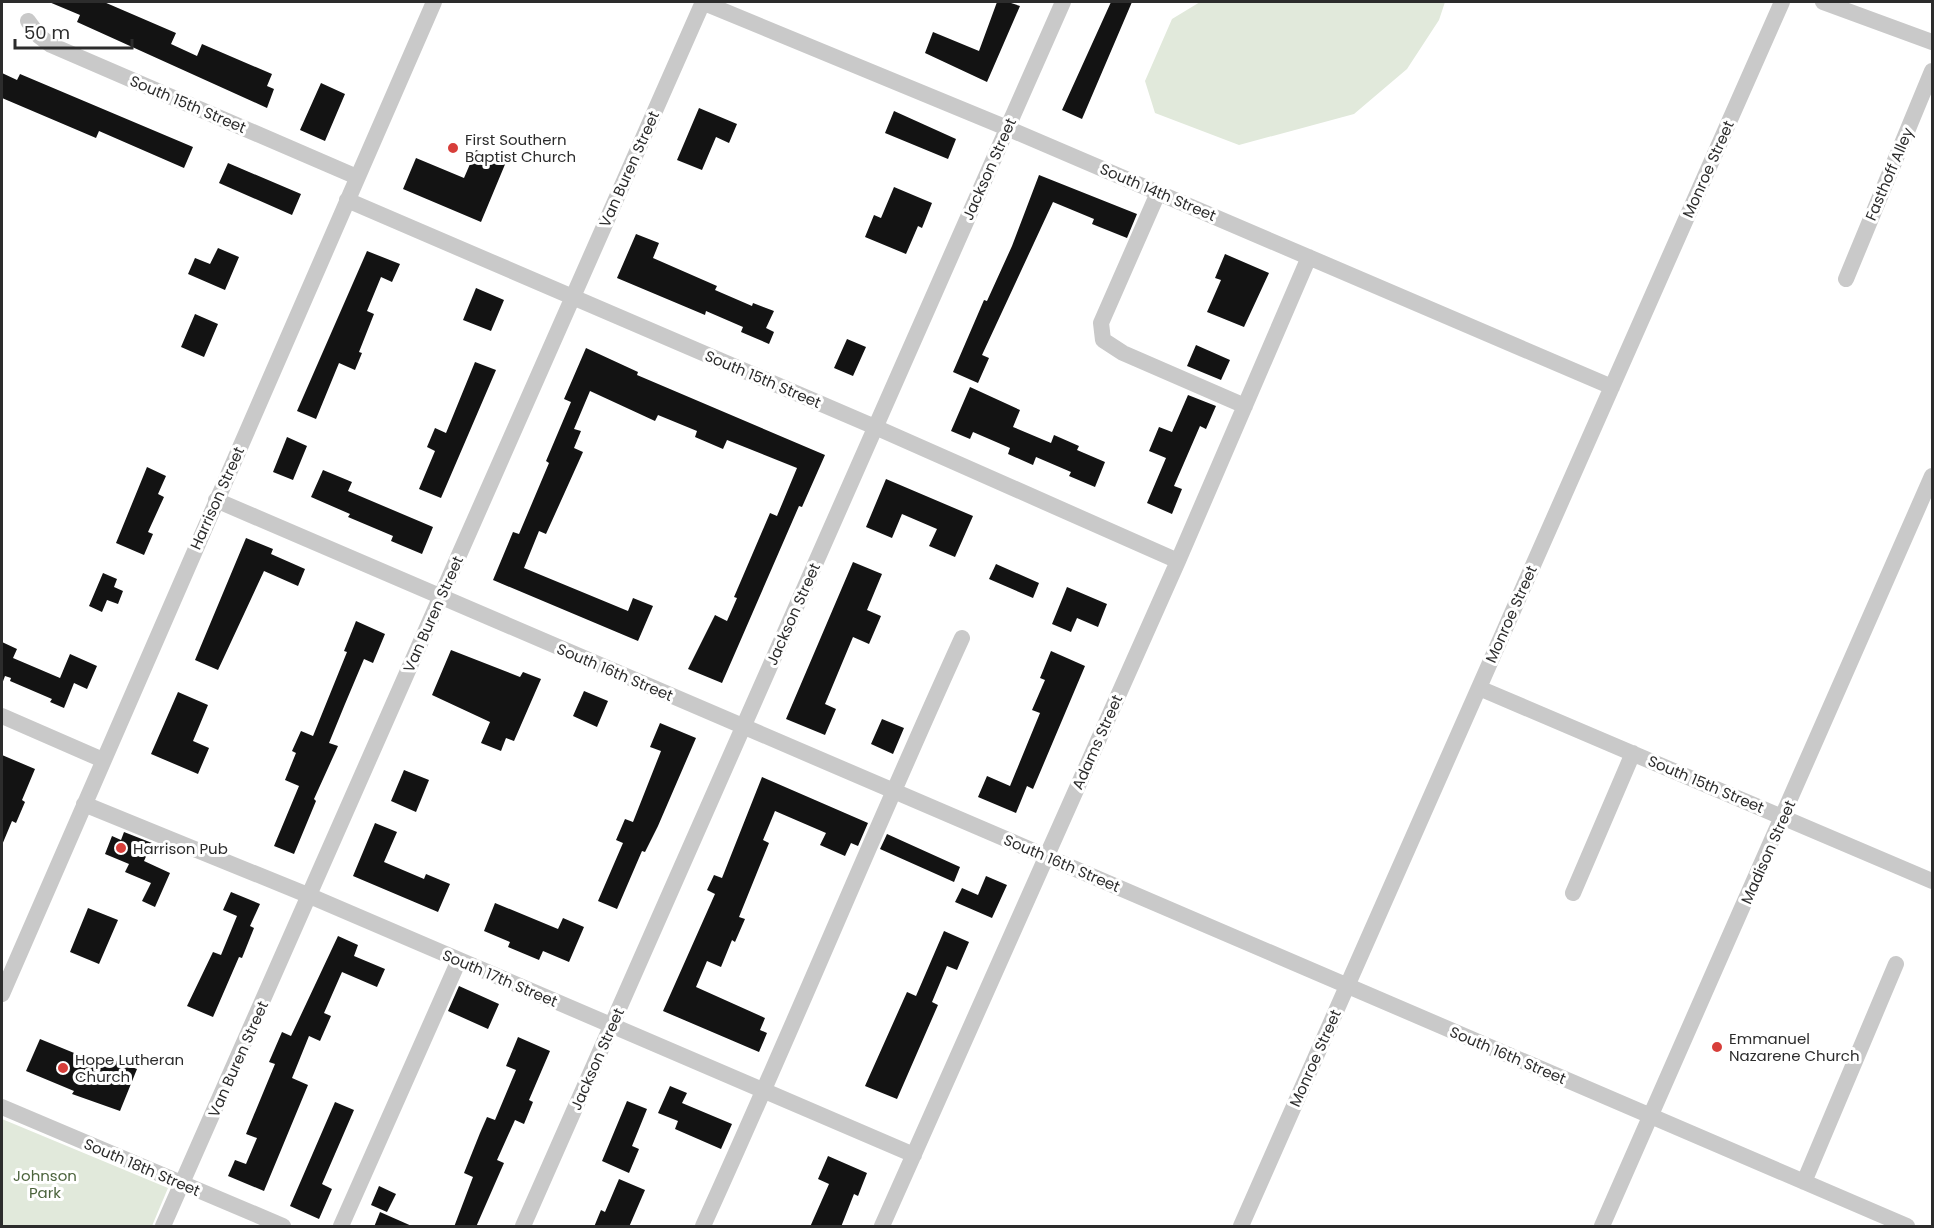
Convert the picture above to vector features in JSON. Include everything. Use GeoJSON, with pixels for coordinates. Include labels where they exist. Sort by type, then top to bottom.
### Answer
{"type":"FeatureCollection","features":[{"type":"Feature","properties":{"kind":"street","name":"Harrison Street"},"geometry":{"type":"LineString","coordinates":[[2,994],[434,2]]}},
{"type":"Feature","properties":{"kind":"street","name":"South 14th Street"},"geometry":{"type":"LineString","coordinates":[[703,2],[1007,128],[1612,387]]}},
{"type":"Feature","properties":{"kind":"street","name":"Van Buren Street"},"geometry":{"type":"LineString","coordinates":[[163,1227],[703,2]]}},
{"type":"Feature","properties":{"kind":"street","name":"Jackson Street"},"geometry":{"type":"LineString","coordinates":[[523,1227],[1063,2]]}},
{"type":"Feature","properties":{"kind":"street","name":"Monroe Street"},"geometry":{"type":"LineString","coordinates":[[1241,1227],[1782,2]]}},
{"type":"Feature","properties":{"kind":"street"},"geometry":{"type":"LineString","coordinates":[[1824,2],[1932,42]]}},
{"type":"Feature","properties":{"kind":"street","name":"South 15th Street"},"geometry":{"type":"LineString","coordinates":[[28,21],[39,36],[51,45],[357,177]]}},
{"type":"Feature","properties":{"kind":"street","name":"Fasthoff Alley"},"geometry":{"type":"LineString","coordinates":[[1846,279],[1932,71]]}},
{"type":"Feature","properties":{"kind":"street"},"geometry":{"type":"LineString","coordinates":[[1158,193],[1101,323],[1103,340],[1123,353],[1245,406]]}},
{"type":"Feature","properties":{"kind":"street","name":"South 15th Street"},"geometry":{"type":"LineString","coordinates":[[347,200],[875,427],[1178,561]]}},
{"type":"Feature","properties":{"kind":"street","name":"Adams Street"},"geometry":{"type":"LineString","coordinates":[[882,1227],[1178,561],[1309,257]]}},
{"type":"Feature","properties":{"kind":"street","name":"Madison Street"},"geometry":{"type":"LineString","coordinates":[[1602,1227],[1932,476]]}},
{"type":"Feature","properties":{"kind":"street","name":"South 16th Street"},"geometry":{"type":"LineString","coordinates":[[216,500],[1907,1227]]}},
{"type":"Feature","properties":{"kind":"street"},"geometry":{"type":"LineString","coordinates":[[703,1227],[765,1091],[892,791],[962,638]]}},
{"type":"Feature","properties":{"kind":"street","name":"South 15th Street"},"geometry":{"type":"LineString","coordinates":[[1479,688],[1932,881]]}},
{"type":"Feature","properties":{"kind":"street"},"geometry":{"type":"LineString","coordinates":[[2,716],[103,760]]}},
{"type":"Feature","properties":{"kind":"street"},"geometry":{"type":"LineString","coordinates":[[1574,893],[1633,753]]}},
{"type":"Feature","properties":{"kind":"street","name":"South 17th Street"},"geometry":{"type":"LineString","coordinates":[[84,804],[310,896],[914,1155]]}},
{"type":"Feature","properties":{"kind":"street"},"geometry":{"type":"LineString","coordinates":[[341,1227],[459,960]]}},
{"type":"Feature","properties":{"kind":"street"},"geometry":{"type":"LineString","coordinates":[[1804,1182],[1896,964]]}},
{"type":"Feature","properties":{"kind":"street","name":"South 18th Street"},"geometry":{"type":"LineString","coordinates":[[2,1107],[283,1227]]}},
{"type":"Feature","properties":{"kind":"green space"},"geometry":{"type":"Polygon","coordinates":[[[1200,2],[1445,2],[1439,20],[1407,69],[1354,114],[1239,145],[1155,113],[1145,81],[1172,19],[1200,2]]]}},
{"type":"Feature","properties":{"kind":"green space","name":"Johnson Park"},"geometry":{"type":"Polygon","coordinates":[[[2,1119],[168,1188],[152,1226],[2,1226],[2,1119]]]}},
{"type":"Feature","properties":{"kind":"building"},"geometry":{"type":"Polygon","coordinates":[[[49,2],[104,2],[176,33],[171,44],[197,56],[202,44],[272,74],[267,86],[274,89],[267,108],[77,22],[80,15],[49,2]]]}},
{"type":"Feature","properties":{"kind":"building"},"geometry":{"type":"Polygon","coordinates":[[[997,2],[1008,2],[1020,6],[987,82],[925,53],[933,32],[979,51],[997,2]]]}},
{"type":"Feature","properties":{"kind":"building"},"geometry":{"type":"Polygon","coordinates":[[[1111,2],[1132,2],[1082,119],[1062,110],[1111,2]]]}},
{"type":"Feature","properties":{"kind":"building"},"geometry":{"type":"Polygon","coordinates":[[[2,73],[17,80],[20,74],[193,147],[184,168],[99,131],[96,138],[2,98],[2,73]]]}},
{"type":"Feature","properties":{"kind":"building"},"geometry":{"type":"Polygon","coordinates":[[[321,83],[345,94],[325,141],[300,130],[321,83]]]}},
{"type":"Feature","properties":{"kind":"building"},"geometry":{"type":"Polygon","coordinates":[[[699,108],[737,124],[729,143],[716,137],[702,170],[677,160],[699,108]]]}},
{"type":"Feature","properties":{"kind":"building"},"geometry":{"type":"Polygon","coordinates":[[[894,111],[956,139],[948,159],[885,133],[894,111]]]}},
{"type":"Feature","properties":{"kind":"building"},"geometry":{"type":"Polygon","coordinates":[[[476,150],[506,162],[481,222],[403,189],[416,158],[464,178],[476,150]]]}},
{"type":"Feature","properties":{"kind":"building"},"geometry":{"type":"Polygon","coordinates":[[[228,163],[301,194],[292,215],[219,183],[228,163]]]}},
{"type":"Feature","properties":{"kind":"building"},"geometry":{"type":"Polygon","coordinates":[[[1039,175],[1137,214],[1127,238],[1092,224],[1094,219],[1053,202],[982,355],[989,358],[978,383],[953,372],[984,300],[987,301],[1012,246],[1039,175]]]}},
{"type":"Feature","properties":{"kind":"building"},"geometry":{"type":"Polygon","coordinates":[[[894,187],[932,203],[922,228],[918,226],[906,254],[865,237],[874,215],[881,218],[894,187]]]}},
{"type":"Feature","properties":{"kind":"building"},"geometry":{"type":"Polygon","coordinates":[[[636,234],[659,243],[653,258],[717,286],[715,290],[752,306],[753,303],[774,311],[766,328],[774,332],[769,344],[741,332],[743,327],[706,311],[705,315],[617,278],[636,234]]]}},
{"type":"Feature","properties":{"kind":"building"},"geometry":{"type":"Polygon","coordinates":[[[218,248],[239,257],[225,290],[188,274],[195,258],[210,264],[218,248]]]}},
{"type":"Feature","properties":{"kind":"building"},"geometry":{"type":"Polygon","coordinates":[[[367,251],[400,264],[392,282],[381,277],[367,311],[374,314],[359,352],[362,353],[355,370],[339,363],[316,419],[297,411],[367,251]]]}},
{"type":"Feature","properties":{"kind":"building"},"geometry":{"type":"Polygon","coordinates":[[[1225,254],[1269,273],[1244,327],[1207,312],[1221,280],[1215,278],[1225,254]]]}},
{"type":"Feature","properties":{"kind":"building"},"geometry":{"type":"Polygon","coordinates":[[[476,288],[504,300],[491,331],[463,320],[476,288]]]}},
{"type":"Feature","properties":{"kind":"building"},"geometry":{"type":"Polygon","coordinates":[[[195,314],[218,324],[204,357],[181,347],[195,314]]]}},
{"type":"Feature","properties":{"kind":"building"},"geometry":{"type":"Polygon","coordinates":[[[847,339],[866,347],[853,376],[834,368],[847,339]]]}},
{"type":"Feature","properties":{"kind":"building"},"geometry":{"type":"Polygon","coordinates":[[[1196,345],[1230,360],[1221,380],[1187,366],[1196,345]]]}},
{"type":"Feature","properties":{"kind":"building"},"geometry":{"type":"Polygon","coordinates":[[[586,348],[638,372],[637,375],[825,455],[802,507],[799,506],[722,683],[688,669],[715,615],[727,621],[737,598],[734,597],[770,513],[777,516],[797,468],[727,440],[723,449],[695,437],[697,431],[658,415],[655,421],[590,391],[574,429],[581,431],[574,448],[583,452],[546,534],[539,531],[524,568],[628,611],[633,598],[653,606],[638,641],[493,580],[513,532],[519,534],[549,463],[546,461],[571,402],[564,399],[586,348]]]}},
{"type":"Feature","properties":{"kind":"building"},"geometry":{"type":"Polygon","coordinates":[[[475,362],[496,370],[441,498],[419,489],[435,451],[427,447],[435,428],[446,433],[475,362]]]}},
{"type":"Feature","properties":{"kind":"building"},"geometry":{"type":"Polygon","coordinates":[[[970,387],[1020,410],[1013,427],[1051,443],[1054,435],[1079,446],[1077,450],[1105,462],[1095,487],[1069,476],[1071,472],[1036,457],[1033,465],[1008,454],[1010,448],[973,432],[970,439],[951,431],[970,387]]]}},
{"type":"Feature","properties":{"kind":"building"},"geometry":{"type":"Polygon","coordinates":[[[1188,395],[1216,406],[1206,429],[1200,426],[1174,486],[1182,489],[1172,514],[1147,503],[1166,458],[1149,451],[1159,427],[1172,432],[1188,395]]]}},
{"type":"Feature","properties":{"kind":"building"},"geometry":{"type":"Polygon","coordinates":[[[287,437],[307,446],[293,480],[273,472],[287,437]]]}},
{"type":"Feature","properties":{"kind":"building"},"geometry":{"type":"Polygon","coordinates":[[[147,467],[166,476],[158,494],[164,497],[148,532],[153,534],[144,555],[116,543],[147,467]]]}},
{"type":"Feature","properties":{"kind":"building"},"geometry":{"type":"Polygon","coordinates":[[[323,470],[352,482],[348,491],[433,527],[422,554],[391,541],[393,536],[348,517],[350,514],[311,497],[323,470]]]}},
{"type":"Feature","properties":{"kind":"building"},"geometry":{"type":"Polygon","coordinates":[[[886,479],[973,516],[955,557],[929,546],[937,529],[902,514],[892,538],[866,527],[886,479]]]}},
{"type":"Feature","properties":{"kind":"building"},"geometry":{"type":"Polygon","coordinates":[[[246,538],[273,549],[271,554],[305,569],[298,586],[264,571],[218,670],[195,660],[246,538]]]}},
{"type":"Feature","properties":{"kind":"building"},"geometry":{"type":"Polygon","coordinates":[[[853,562],[882,574],[867,610],[881,616],[869,644],[853,637],[825,704],[836,709],[825,735],[786,719],[853,562]]]}},
{"type":"Feature","properties":{"kind":"building"},"geometry":{"type":"Polygon","coordinates":[[[996,564],[1039,583],[1033,598],[989,579],[996,564]]]}},
{"type":"Feature","properties":{"kind":"building"},"geometry":{"type":"Polygon","coordinates":[[[103,573],[117,579],[114,587],[123,591],[118,604],[107,600],[102,612],[89,606],[103,573]]]}},
{"type":"Feature","properties":{"kind":"building"},"geometry":{"type":"Polygon","coordinates":[[[1067,587],[1107,604],[1098,627],[1077,618],[1071,632],[1052,624],[1067,587]]]}},
{"type":"Feature","properties":{"kind":"building"},"geometry":{"type":"Polygon","coordinates":[[[356,621],[385,634],[373,663],[364,659],[345,704],[329,743],[338,746],[314,799],[316,801],[294,854],[274,846],[299,786],[285,780],[296,753],[292,751],[301,731],[313,736],[347,652],[344,651],[356,621]]]}},
{"type":"Feature","properties":{"kind":"building"},"geometry":{"type":"Polygon","coordinates":[[[2,642],[17,649],[13,658],[60,678],[70,654],[97,666],[87,689],[74,683],[64,708],[50,702],[52,699],[10,681],[11,678],[5,676],[2,684],[2,642]]]}},
{"type":"Feature","properties":{"kind":"building"},"geometry":{"type":"Polygon","coordinates":[[[451,650],[520,677],[523,672],[541,679],[514,741],[506,738],[501,751],[481,743],[490,722],[432,695],[451,650]]]}},
{"type":"Feature","properties":{"kind":"building"},"geometry":{"type":"Polygon","coordinates":[[[1051,651],[1085,666],[1033,789],[1027,786],[1016,813],[978,797],[987,776],[1010,786],[1040,713],[1032,710],[1045,680],[1040,678],[1051,651]]]}},
{"type":"Feature","properties":{"kind":"building"},"geometry":{"type":"Polygon","coordinates":[[[584,691],[608,701],[597,727],[573,716],[584,691]]]}},
{"type":"Feature","properties":{"kind":"building"},"geometry":{"type":"Polygon","coordinates":[[[178,692],[208,705],[193,741],[209,748],[198,774],[151,754],[178,692]]]}},
{"type":"Feature","properties":{"kind":"building"},"geometry":{"type":"Polygon","coordinates":[[[882,719],[904,728],[893,754],[871,744],[882,719]]]}},
{"type":"Feature","properties":{"kind":"building"},"geometry":{"type":"Polygon","coordinates":[[[660,723],[696,738],[658,826],[645,852],[642,851],[617,909],[598,901],[623,843],[616,840],[625,819],[633,822],[661,751],[650,747],[660,723]]]}},
{"type":"Feature","properties":{"kind":"building"},"geometry":{"type":"Polygon","coordinates":[[[2,755],[35,769],[22,800],[25,802],[16,823],[12,821],[2,845],[2,755]]]}},
{"type":"Feature","properties":{"kind":"building"},"geometry":{"type":"Polygon","coordinates":[[[404,770],[429,780],[416,812],[391,801],[404,770]]]}},
{"type":"Feature","properties":{"kind":"building"},"geometry":{"type":"Polygon","coordinates":[[[762,777],[868,823],[858,846],[851,843],[845,856],[820,845],[826,833],[775,811],[763,840],[769,843],[739,917],[745,919],[735,942],[732,940],[721,967],[707,961],[696,987],[765,1018],[760,1030],[767,1033],[759,1052],[663,1011],[715,894],[707,890],[714,875],[722,878],[762,777]]]}},
{"type":"Feature","properties":{"kind":"building"},"geometry":{"type":"Polygon","coordinates":[[[375,823],[397,832],[384,862],[424,879],[426,874],[450,884],[438,912],[353,876],[375,823]]]}},
{"type":"Feature","properties":{"kind":"building"},"geometry":{"type":"Polygon","coordinates":[[[124,832],[152,843],[144,861],[170,873],[155,907],[142,901],[151,883],[125,872],[129,864],[105,854],[112,836],[121,840],[124,832]]]}},
{"type":"Feature","properties":{"kind":"building"},"geometry":{"type":"Polygon","coordinates":[[[887,834],[960,867],[954,882],[880,849],[887,834]]]}},
{"type":"Feature","properties":{"kind":"building"},"geometry":{"type":"Polygon","coordinates":[[[986,876],[1007,885],[992,918],[955,902],[962,888],[978,895],[986,876]]]}},
{"type":"Feature","properties":{"kind":"building"},"geometry":{"type":"Polygon","coordinates":[[[231,892],[260,904],[250,926],[254,928],[242,958],[239,957],[213,1017],[187,1006],[213,952],[221,955],[237,916],[223,910],[231,892]]]}},
{"type":"Feature","properties":{"kind":"building"},"geometry":{"type":"Polygon","coordinates":[[[495,903],[558,929],[563,918],[584,927],[569,962],[543,951],[539,960],[508,947],[510,942],[484,931],[495,903]]]}},
{"type":"Feature","properties":{"kind":"building"},"geometry":{"type":"Polygon","coordinates":[[[88,908],[118,920],[99,964],[70,952],[88,908]]]}},
{"type":"Feature","properties":{"kind":"building"},"geometry":{"type":"Polygon","coordinates":[[[944,931],[969,942],[957,970],[947,966],[932,1002],[938,1005],[897,1099],[865,1086],[907,992],[916,996],[944,931]]]}},
{"type":"Feature","properties":{"kind":"building"},"geometry":{"type":"Polygon","coordinates":[[[338,936],[358,945],[354,956],[385,969],[377,987],[342,972],[324,1013],[331,1016],[320,1041],[309,1036],[292,1078],[308,1085],[264,1191],[228,1176],[235,1160],[246,1164],[257,1138],[246,1134],[275,1064],[269,1062],[282,1032],[291,1036],[338,936]]]}},
{"type":"Feature","properties":{"kind":"building"},"geometry":{"type":"Polygon","coordinates":[[[459,986],[499,1004],[488,1029],[448,1011],[459,986]]]}},
{"type":"Feature","properties":{"kind":"building"},"geometry":{"type":"Polygon","coordinates":[[[518,1037],[550,1051],[529,1100],[533,1102],[524,1124],[515,1120],[497,1160],[504,1163],[476,1227],[454,1227],[473,1177],[464,1173],[487,1117],[495,1120],[516,1070],[506,1066],[518,1037]]]}},
{"type":"Feature","properties":{"kind":"building"},"geometry":{"type":"Polygon","coordinates":[[[40,1039],[101,1064],[104,1056],[137,1069],[120,1111],[72,1094],[74,1091],[26,1071],[40,1039]]]}},
{"type":"Feature","properties":{"kind":"building"},"geometry":{"type":"Polygon","coordinates":[[[670,1086],[687,1093],[682,1103],[732,1124],[721,1149],[675,1129],[678,1121],[658,1113],[670,1086]]]}},
{"type":"Feature","properties":{"kind":"building"},"geometry":{"type":"Polygon","coordinates":[[[627,1101],[647,1109],[632,1146],[639,1149],[629,1173],[602,1161],[627,1101]]]}},
{"type":"Feature","properties":{"kind":"building"},"geometry":{"type":"Polygon","coordinates":[[[335,1102],[354,1110],[322,1184],[332,1189],[319,1219],[290,1206],[335,1102]]]}},
{"type":"Feature","properties":{"kind":"building"},"geometry":{"type":"Polygon","coordinates":[[[828,1156],[867,1173],[858,1196],[854,1194],[841,1227],[810,1227],[829,1184],[818,1179],[828,1156]]]}},
{"type":"Feature","properties":{"kind":"building"},"geometry":{"type":"Polygon","coordinates":[[[619,1179],[645,1190],[629,1227],[594,1227],[601,1210],[605,1212],[619,1179]]]}},
{"type":"Feature","properties":{"kind":"building"},"geometry":{"type":"Polygon","coordinates":[[[379,1186],[396,1194],[387,1212],[371,1205],[379,1186]]]}},
{"type":"Feature","properties":{"kind":"building"},"geometry":{"type":"Polygon","coordinates":[[[380,1212],[414,1227],[374,1227],[380,1212]]]}},
{"type":"Feature","properties":{"kind":"place","name":"First Southern Baptist Church"},"geometry":{"type":"Point","coordinates":[453,148]}},
{"type":"Feature","properties":{"kind":"place","name":"Harrison Pub"},"geometry":{"type":"Point","coordinates":[121,848]}},
{"type":"Feature","properties":{"kind":"place","name":"Emmanuel Nazarene Church"},"geometry":{"type":"Point","coordinates":[1717,1047]}},
{"type":"Feature","properties":{"kind":"place","name":"Hope Lutheran Church"},"geometry":{"type":"Point","coordinates":[63,1068]}}]}
